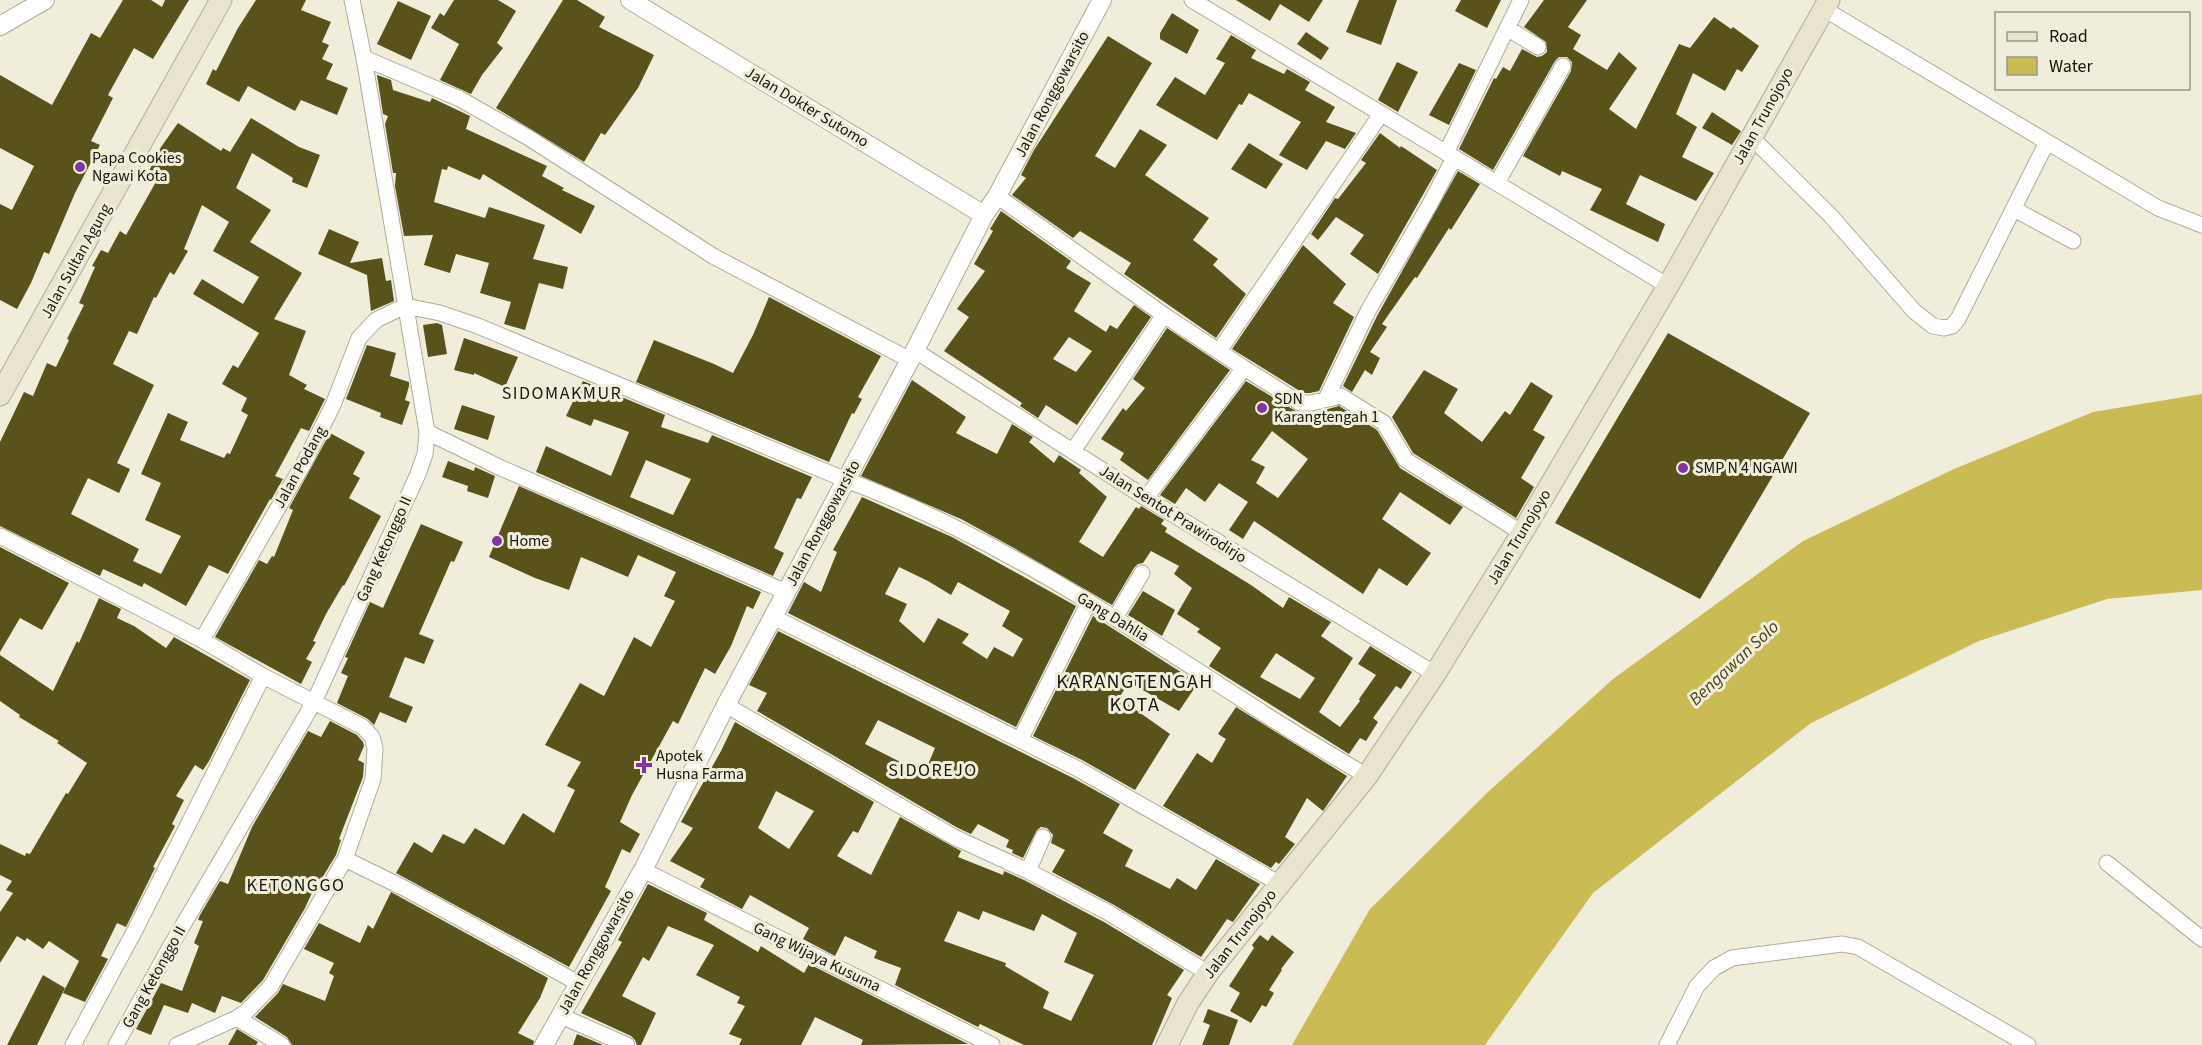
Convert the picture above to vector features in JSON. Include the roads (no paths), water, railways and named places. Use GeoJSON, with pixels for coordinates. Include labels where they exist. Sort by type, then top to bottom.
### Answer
{"type":"FeatureCollection","features":[{"type":"Feature","properties":{"kind":"main road","name":"Jalan Sultan Agung"},"geometry":{"type":"LineString","coordinates":[[0,395],[221,0]]}},
{"type":"Feature","properties":{"kind":"main road","name":"Jalan Trunojoyo"},"geometry":{"type":"LineString","coordinates":[[1167,1045],[1188,1003],[1208,973],[1367,776],[1435,674],[1522,533],[1668,286],[1826,5]]}},
{"type":"Feature","properties":{"kind":"street"},"geometry":{"type":"LineString","coordinates":[[0,26],[45,0]]}},
{"type":"Feature","properties":{"kind":"street","name":"Gang Ketonggo II"},"geometry":{"type":"LineString","coordinates":[[116,1045],[172,944],[314,702],[425,454],[427,432],[364,58],[352,0]]}},
{"type":"Feature","properties":{"kind":"street","name":"Jalan Dokter Sutomo"},"geometry":{"type":"LineString","coordinates":[[630,0],[984,215]]}},
{"type":"Feature","properties":{"kind":"street","name":"Jalan Ronggowarsito"},"geometry":{"type":"LineString","coordinates":[[544,1045],[643,870],[726,705],[984,215],[1102,0]]}},
{"type":"Feature","properties":{"kind":"street"},"geometry":{"type":"LineString","coordinates":[[1192,0],[1668,286]]}},
{"type":"Feature","properties":{"kind":"street"},"geometry":{"type":"LineString","coordinates":[[1326,399],[1368,311],[1430,204],[1521,0]]}},
{"type":"Feature","properties":{"kind":"street"},"geometry":{"type":"LineString","coordinates":[[1826,5],[2158,208],[2202,225]]}},
{"type":"Feature","properties":{"kind":"street"},"geometry":{"type":"LineString","coordinates":[[1507,28],[1538,47]]}},
{"type":"Feature","properties":{"kind":"street","name":"Jalan Sentot Prawirodirjo"},"geometry":{"type":"LineString","coordinates":[[364,58],[460,99],[529,138],[713,256],[912,355],[1073,451],[1435,674]]}},
{"type":"Feature","properties":{"kind":"street"},"geometry":{"type":"LineString","coordinates":[[1497,183],[1563,66]]}},
{"type":"Feature","properties":{"kind":"street"},"geometry":{"type":"LineString","coordinates":[[1219,351],[1381,114]]}},
{"type":"Feature","properties":{"kind":"street"},"geometry":{"type":"LineString","coordinates":[[1752,137],[1830,215],[1914,311],[1933,326],[1944,328],[1952,326],[1959,319],[2047,142]]}},
{"type":"Feature","properties":{"kind":"street"},"geometry":{"type":"LineString","coordinates":[[996,196],[1164,315],[1300,403],[1311,403],[1341,396],[1384,423],[1406,460],[1522,533]]}},
{"type":"Feature","properties":{"kind":"street"},"geometry":{"type":"LineString","coordinates":[[2014,209],[2073,241]]}},
{"type":"Feature","properties":{"kind":"street","name":"Gang Dahlia"},"geometry":{"type":"LineString","coordinates":[[405,306],[440,313],[478,326],[944,521],[1089,602],[1367,776]]}},
{"type":"Feature","properties":{"kind":"street","name":"Jalan Podang"},"geometry":{"type":"LineString","coordinates":[[202,640],[305,461],[333,405],[359,338],[376,320],[405,306]]}},
{"type":"Feature","properties":{"kind":"street"},"geometry":{"type":"LineString","coordinates":[[1073,451],[1164,315]]}},
{"type":"Feature","properties":{"kind":"street"},"geometry":{"type":"LineString","coordinates":[[1146,498],[1244,368]]}},
{"type":"Feature","properties":{"kind":"street"},"geometry":{"type":"LineString","coordinates":[[427,432],[501,468],[786,592]]}},
{"type":"Feature","properties":{"kind":"street"},"geometry":{"type":"LineString","coordinates":[[0,536],[202,640],[263,676],[363,727],[372,737],[375,748],[373,779],[345,859],[271,987],[237,1018],[177,1045]]}},
{"type":"Feature","properties":{"kind":"street"},"geometry":{"type":"LineString","coordinates":[[1114,618],[1142,573]]}},
{"type":"Feature","properties":{"kind":"street"},"geometry":{"type":"LineString","coordinates":[[1020,740],[1089,602]]}},
{"type":"Feature","properties":{"kind":"street"},"geometry":{"type":"LineString","coordinates":[[773,617],[1020,740],[1158,813],[1280,884]]}},
{"type":"Feature","properties":{"kind":"street"},"geometry":{"type":"LineString","coordinates":[[73,1045],[134,932],[263,676]]}},
{"type":"Feature","properties":{"kind":"street"},"geometry":{"type":"LineString","coordinates":[[726,705],[954,837],[1028,871],[1147,934],[1208,973]]}},
{"type":"Feature","properties":{"kind":"street"},"geometry":{"type":"LineString","coordinates":[[1028,871],[1043,837]]}},
{"type":"Feature","properties":{"kind":"street"},"geometry":{"type":"LineString","coordinates":[[345,859],[417,894],[578,983]]}},
{"type":"Feature","properties":{"kind":"street"},"geometry":{"type":"LineString","coordinates":[[2107,863],[2202,939]]}},
{"type":"Feature","properties":{"kind":"street","name":"Gang Wijaya Kusuma"},"geometry":{"type":"LineString","coordinates":[[643,870],[992,1045]]}},
{"type":"Feature","properties":{"kind":"street"},"geometry":{"type":"LineString","coordinates":[[1667,1045],[1697,986],[1714,968],[1732,958],[1842,944],[1858,947],[2028,1045]]}},
{"type":"Feature","properties":{"kind":"street"},"geometry":{"type":"LineString","coordinates":[[561,1016],[627,1045]]}},
{"type":"Feature","properties":{"kind":"street"},"geometry":{"type":"LineString","coordinates":[[237,1018],[282,1045]]}},
{"type":"Feature","properties":{"kind":"water","name":"Bengawan Solo"},"geometry":{"type":"Polygon","coordinates":[[[2202,394],[2202,590],[2107,599],[1979,641],[1811,723],[1593,893],[1485,1045],[1292,1045],[1370,909],[1488,792],[1613,679],[1803,541],[1954,469],[2093,412],[2202,394]]]}},
{"type":"Feature","properties":{"kind":"place","name":"Papa Cookies Ngawi Kota"},"geometry":{"type":"Point","coordinates":[80,167]}},
{"type":"Feature","properties":{"kind":"place","name":"SDN Karangtengah 1"},"geometry":{"type":"Point","coordinates":[1262,408]}},
{"type":"Feature","properties":{"kind":"place","name":"SMP N 4 NGAWI"},"geometry":{"type":"Point","coordinates":[1683,468]}},
{"type":"Feature","properties":{"kind":"place","name":"Home"},"geometry":{"type":"Point","coordinates":[497,541]}},
{"type":"Feature","properties":{"kind":"place","name":"Apotek Husna Farma"},"geometry":{"type":"Point","coordinates":[644,765]}},
{"type":"Feature","properties":{"kind":"district","name":"SIDOMAKMUR"},"geometry":{"type":"Point","coordinates":[562,393]}},
{"type":"Feature","properties":{"kind":"district","name":"KARANGTENGAH KOTA"},"geometry":{"type":"Point","coordinates":[1135,694]}},
{"type":"Feature","properties":{"kind":"district","name":"SIDOREJO"},"geometry":{"type":"Point","coordinates":[933,770]}},
{"type":"Feature","properties":{"kind":"district","name":"KETONGGO"},"geometry":{"type":"Point","coordinates":[296,885]}}]}
